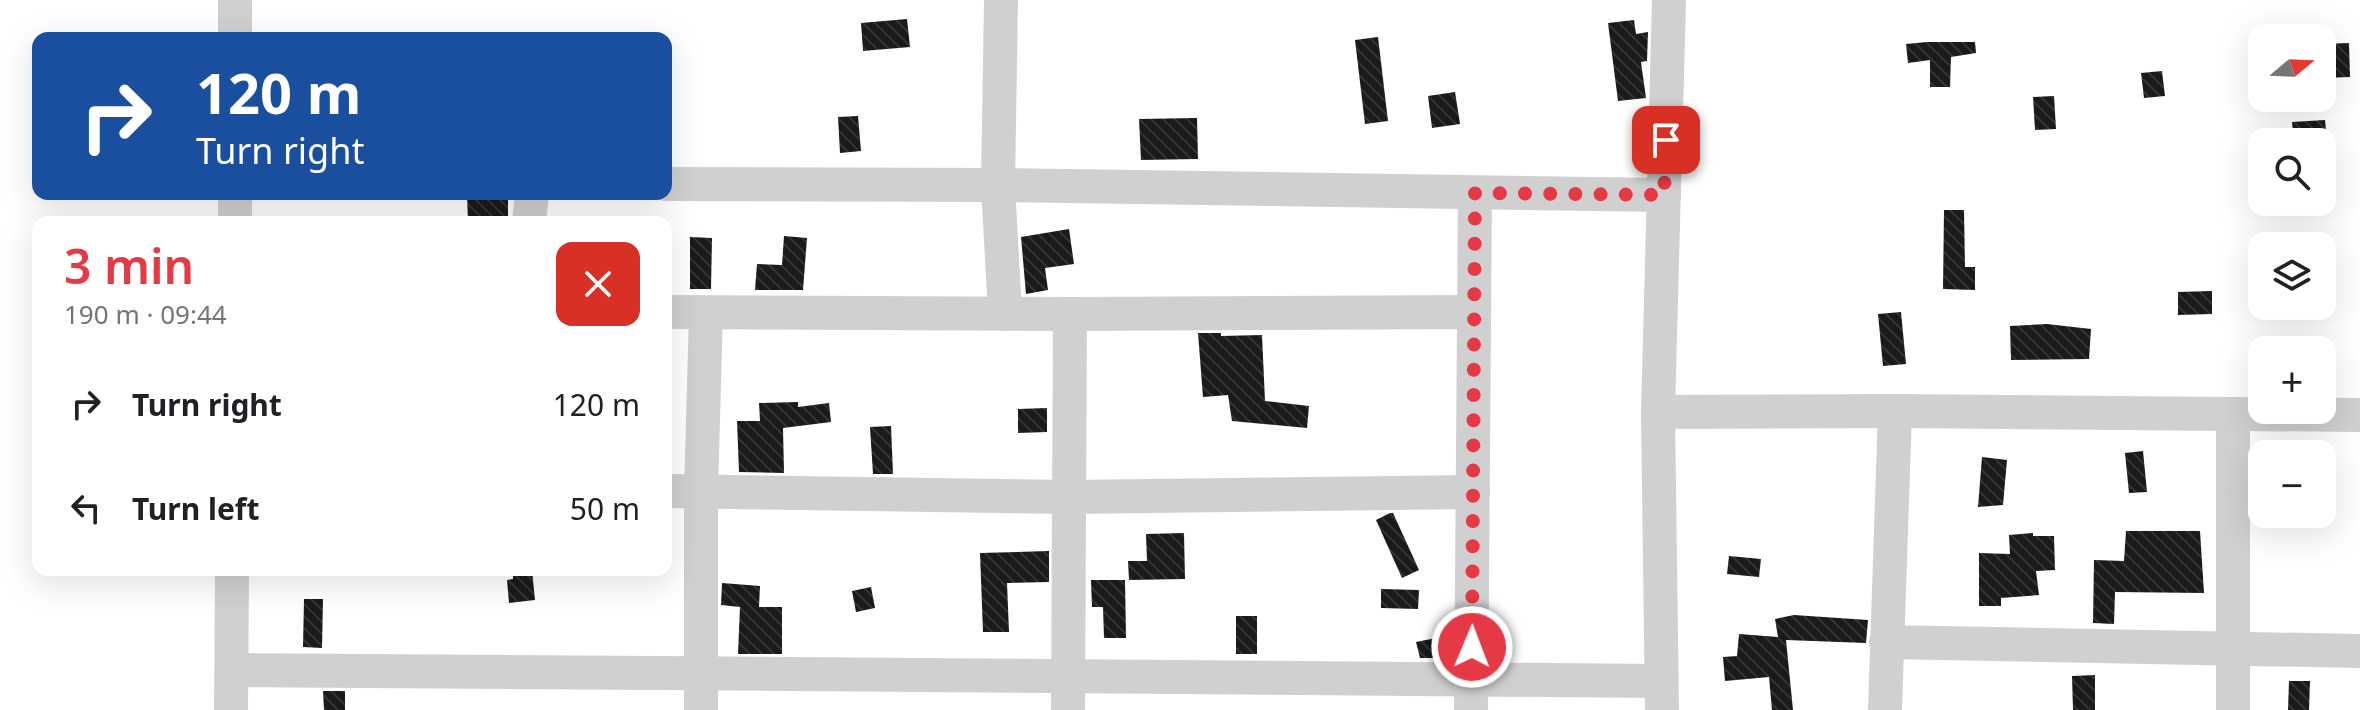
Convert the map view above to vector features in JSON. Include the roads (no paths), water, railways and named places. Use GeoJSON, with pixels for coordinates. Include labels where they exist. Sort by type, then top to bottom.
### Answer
{"type":"FeatureCollection","features":[{"type":"Feature","properties":{"kind":"street"},"geometry":{"type":"LineString","coordinates":[[235,0],[235,32]]}},
{"type":"Feature","properties":{"kind":"street"},"geometry":{"type":"LineString","coordinates":[[1001,0],[998,185],[1005,314]]}},
{"type":"Feature","properties":{"kind":"street"},"geometry":{"type":"LineString","coordinates":[[232,670],[701,676],[1068,674],[1471,694],[1661,696],[1658,412],[1669,0]]}},
{"type":"Feature","properties":{"kind":"street"},"geometry":{"type":"LineString","coordinates":[[672,184],[998,185],[1664,195]]}},
{"type":"Feature","properties":{"kind":"street"},"geometry":{"type":"LineString","coordinates":[[1471,694],[1475,193]]}},
{"type":"Feature","properties":{"kind":"street"},"geometry":{"type":"LineString","coordinates":[[672,312],[1473,312]]}},
{"type":"Feature","properties":{"kind":"street"},"geometry":{"type":"LineString","coordinates":[[701,710],[701,491],[706,313]]}},
{"type":"Feature","properties":{"kind":"street"},"geometry":{"type":"LineString","coordinates":[[1068,710],[1070,314]]}},
{"type":"Feature","properties":{"kind":"street"},"geometry":{"type":"LineString","coordinates":[[1885,710],[1895,411]]}},
{"type":"Feature","properties":{"kind":"street"},"geometry":{"type":"LineString","coordinates":[[1658,412],[2360,415]]}},
{"type":"Feature","properties":{"kind":"street"},"geometry":{"type":"LineString","coordinates":[[2233,414],[2233,710]]}},
{"type":"Feature","properties":{"kind":"street"},"geometry":{"type":"LineString","coordinates":[[672,491],[1069,497],[1473,492]]}},
{"type":"Feature","properties":{"kind":"street"},"geometry":{"type":"LineString","coordinates":[[231,710],[232,576]]}},
{"type":"Feature","properties":{"kind":"street"},"geometry":{"type":"LineString","coordinates":[[1886,642],[2360,651]]}}]}
